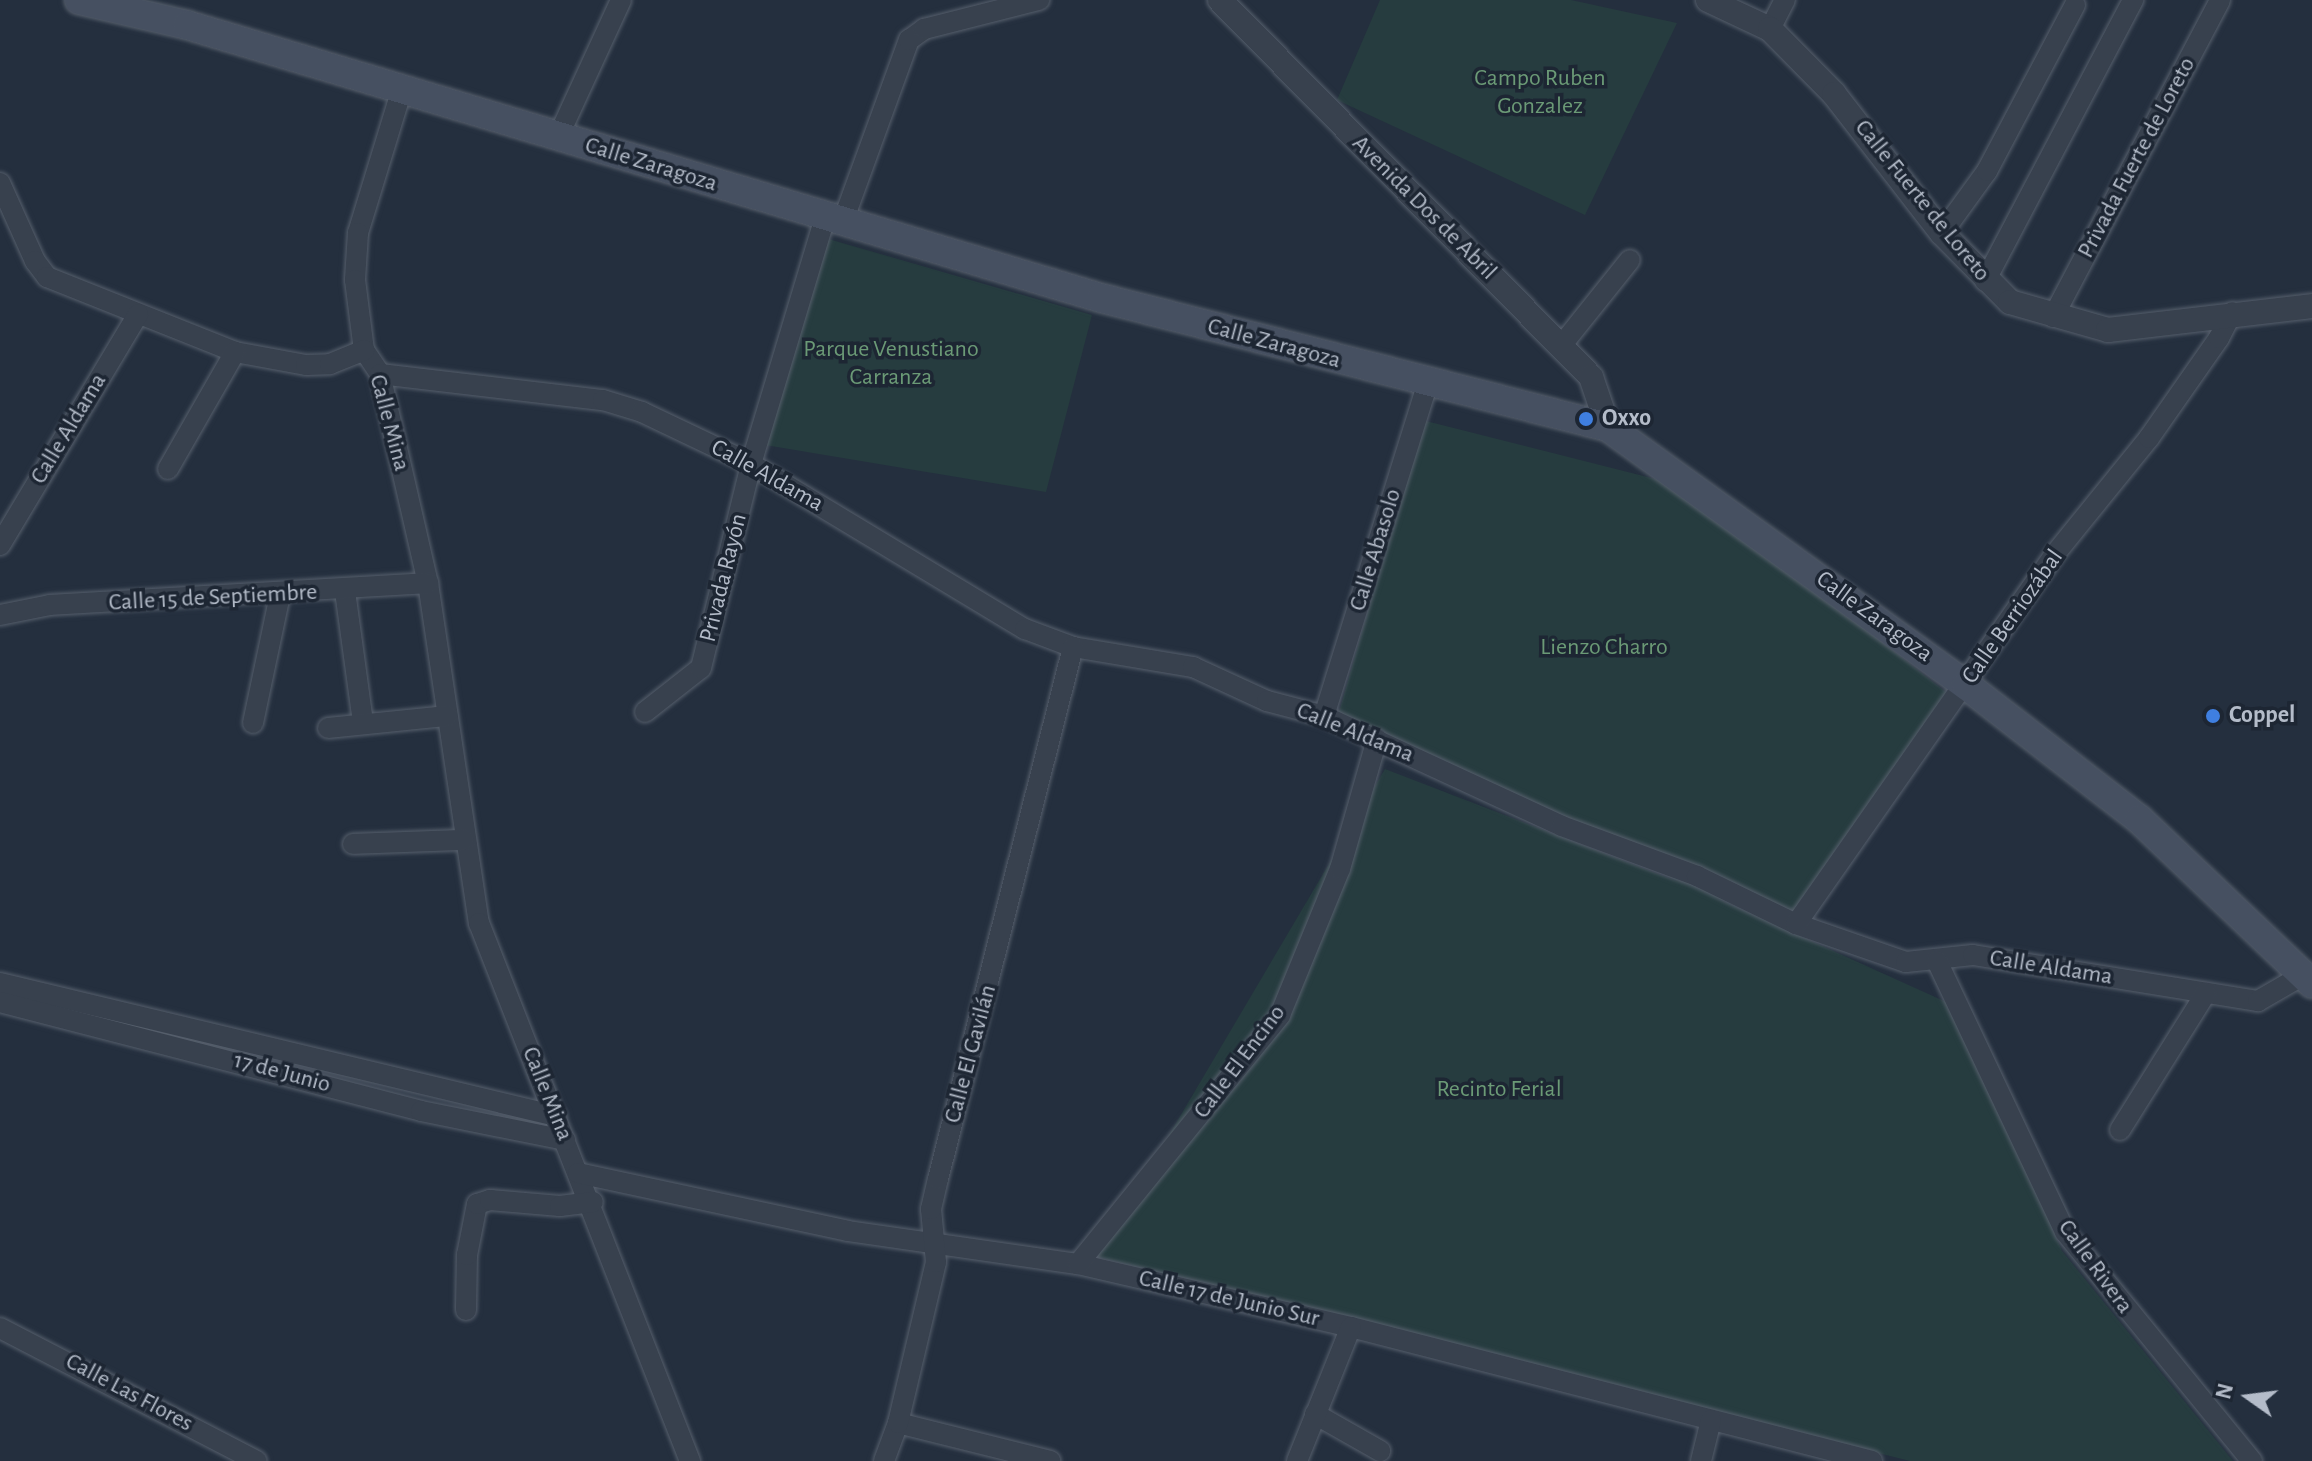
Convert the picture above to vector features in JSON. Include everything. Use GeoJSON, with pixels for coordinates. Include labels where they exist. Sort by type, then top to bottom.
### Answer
{"type":"FeatureCollection","features":[{"type":"Feature","properties":{"kind":"main road","name":"Calle Zaragoza"},"geometry":{"type":"LineString","coordinates":[[79,0],[187,25],[1101,298],[1427,385],[1608,427],[1966,685],[2139,819],[2307,979]]}},
{"type":"Feature","properties":{"kind":"street"},"geometry":{"type":"LineString","coordinates":[[558,137],[621,0]]}},
{"type":"Feature","properties":{"kind":"street","name":"Privada Rayón"},"geometry":{"type":"LineString","coordinates":[[645,712],[701,668],[751,464],[834,219],[909,40],[924,29],[1039,0]]}},
{"type":"Feature","properties":{"kind":"street","name":"Avenida Dos de Abril"},"geometry":{"type":"LineString","coordinates":[[1220,0],[1591,377],[1608,427]]}},
{"type":"Feature","properties":{"kind":"street","name":"Calle Fuerte de Loreto"},"geometry":{"type":"LineString","coordinates":[[1708,0],[1770,29],[1834,94],[1942,233],[1985,281],[2010,302],[2053,317],[2108,330],[2183,324],[2232,312],[2312,306]]}},
{"type":"Feature","properties":{"kind":"street"},"geometry":{"type":"LineString","coordinates":[[1770,29],[1785,0]]}},
{"type":"Feature","properties":{"kind":"street"},"geometry":{"type":"LineString","coordinates":[[1985,281],[2133,0]]}},
{"type":"Feature","properties":{"kind":"street","name":"Privada Fuerte de Loreto"},"geometry":{"type":"LineString","coordinates":[[2053,317],[2220,0]]}},
{"type":"Feature","properties":{"kind":"street"},"geometry":{"type":"LineString","coordinates":[[1942,233],[1987,171],[2075,5]]}},
{"type":"Feature","properties":{"kind":"street","name":"Calle Mina"},"geometry":{"type":"LineString","coordinates":[[402,89],[358,233],[355,280],[364,350],[380,374],[428,583],[464,840],[479,923],[578,1173],[593,1202],[690,1461]]}},
{"type":"Feature","properties":{"kind":"street"},"geometry":{"type":"LineString","coordinates":[[0,183],[40,270],[138,314],[235,352],[306,365],[330,364],[364,350]]}},
{"type":"Feature","properties":{"kind":"street"},"geometry":{"type":"LineString","coordinates":[[1561,346],[1630,260]]}},
{"type":"Feature","properties":{"kind":"street","name":"Calle Berriozábal"},"geometry":{"type":"LineString","coordinates":[[1796,924],[2055,554],[2149,438],[2232,312]]}},
{"type":"Feature","properties":{"kind":"street","name":"Calle Aldama"},"geometry":{"type":"LineString","coordinates":[[0,545],[138,314]]}},
{"type":"Feature","properties":{"kind":"street"},"geometry":{"type":"LineString","coordinates":[[168,469],[235,352]]}},
{"type":"Feature","properties":{"kind":"street","name":"Calle Aldama"},"geometry":{"type":"LineString","coordinates":[[380,374],[603,400],[642,412],[751,464],[1025,629],[1073,647],[1193,667],[1267,701],[1324,716],[1562,826],[1697,876],[1796,924],[1906,962],[1973,955],[2258,1001],[2307,979]]}},
{"type":"Feature","properties":{"kind":"street","name":"Calle Abasolo"},"geometry":{"type":"LineString","coordinates":[[1324,716],[1427,385]]}},
{"type":"Feature","properties":{"kind":"street","name":"Calle 15 de Septiembre"},"geometry":{"type":"LineString","coordinates":[[0,615],[50,605],[280,595],[428,583]]}},
{"type":"Feature","properties":{"kind":"street"},"geometry":{"type":"LineString","coordinates":[[345,591],[363,723]]}},
{"type":"Feature","properties":{"kind":"street"},"geometry":{"type":"LineString","coordinates":[[253,723],[280,595]]}},
{"type":"Feature","properties":{"kind":"street","name":"Calle El Gavilán"},"geometry":{"type":"LineString","coordinates":[[884,1461],[898,1423],[936,1262],[931,1209],[1073,647]]}},
{"type":"Feature","properties":{"kind":"street"},"geometry":{"type":"LineString","coordinates":[[328,728],[447,716]]}},
{"type":"Feature","properties":{"kind":"street","name":"Calle El Encino"},"geometry":{"type":"LineString","coordinates":[[1078,1264],[1280,1015],[1340,869],[1377,739]]}},
{"type":"Feature","properties":{"kind":"street"},"geometry":{"type":"LineString","coordinates":[[353,844],[464,840]]}},
{"type":"Feature","properties":{"kind":"street","name":"Calle Rivera"},"geometry":{"type":"LineString","coordinates":[[1937,961],[2065,1232],[2252,1461]]}},
{"type":"Feature","properties":{"kind":"street","name":"17 de Junio"},"geometry":{"type":"LineString","coordinates":[[0,983],[262,1056],[421,1111],[565,1140]]}},
{"type":"Feature","properties":{"kind":"street"},"geometry":{"type":"LineString","coordinates":[[2120,1130],[2206,993]]}},
{"type":"Feature","properties":{"kind":"street","name":"17 de Junio"},"geometry":{"type":"LineString","coordinates":[[0,1002],[556,1116]]}},
{"type":"Feature","properties":{"kind":"street"},"geometry":{"type":"LineString","coordinates":[[421,1111],[427,1088]]}},
{"type":"Feature","properties":{"kind":"street","name":"Calle 17 de Junio Sur"},"geometry":{"type":"LineString","coordinates":[[578,1173],[848,1231],[934,1240],[1078,1264],[1351,1327],[1872,1461]]}},
{"type":"Feature","properties":{"kind":"street"},"geometry":{"type":"LineString","coordinates":[[466,1310],[467,1255],[477,1204],[490,1200],[560,1206],[593,1202]]}},
{"type":"Feature","properties":{"kind":"street"},"geometry":{"type":"LineString","coordinates":[[1297,1461],[1351,1327]]}},
{"type":"Feature","properties":{"kind":"street","name":"Calle Las Flores"},"geometry":{"type":"LineString","coordinates":[[0,1328],[257,1461]]}},
{"type":"Feature","properties":{"kind":"street"},"geometry":{"type":"LineString","coordinates":[[1315,1414],[1380,1451]]}},
{"type":"Feature","properties":{"kind":"street"},"geometry":{"type":"LineString","coordinates":[[1701,1461],[1711,1420]]}},
{"type":"Feature","properties":{"kind":"street"},"geometry":{"type":"LineString","coordinates":[[898,1423],[1050,1461]]}},
{"type":"Feature","properties":{"kind":"green space","name":"Campo Ruben Gonzalez"},"geometry":{"type":"Polygon","coordinates":[[[1380,0],[1571,0],[1677,23],[1585,215],[1337,100],[1380,0]]]}},
{"type":"Feature","properties":{"kind":"green space","name":"Parque Venustiano Carranza"},"geometry":{"type":"Polygon","coordinates":[[[825,238],[1092,315],[1046,492],[759,444],[825,238]]]}},
{"type":"Feature","properties":{"kind":"green space","name":"Recinto Ferial"},"geometry":{"type":"Polygon","coordinates":[[[1422,420],[1683,486],[1947,693],[1799,930],[1714,897],[1955,1006],[2062,1251],[2233,1461],[1910,1461],[1097,1257],[1385,769],[1679,882],[1339,712],[1422,420]]]}},
{"type":"Feature","properties":{"kind":"place","name":"Oxxo"},"geometry":{"type":"Point","coordinates":[1586,419]}},
{"type":"Feature","properties":{"kind":"place","name":"Coppel"},"geometry":{"type":"Point","coordinates":[2213,716]}},
{"type":"Feature","properties":{"kind":"park label","name":"Lienzo Charro"},"geometry":{"type":"Point","coordinates":[1604,648]}}]}
